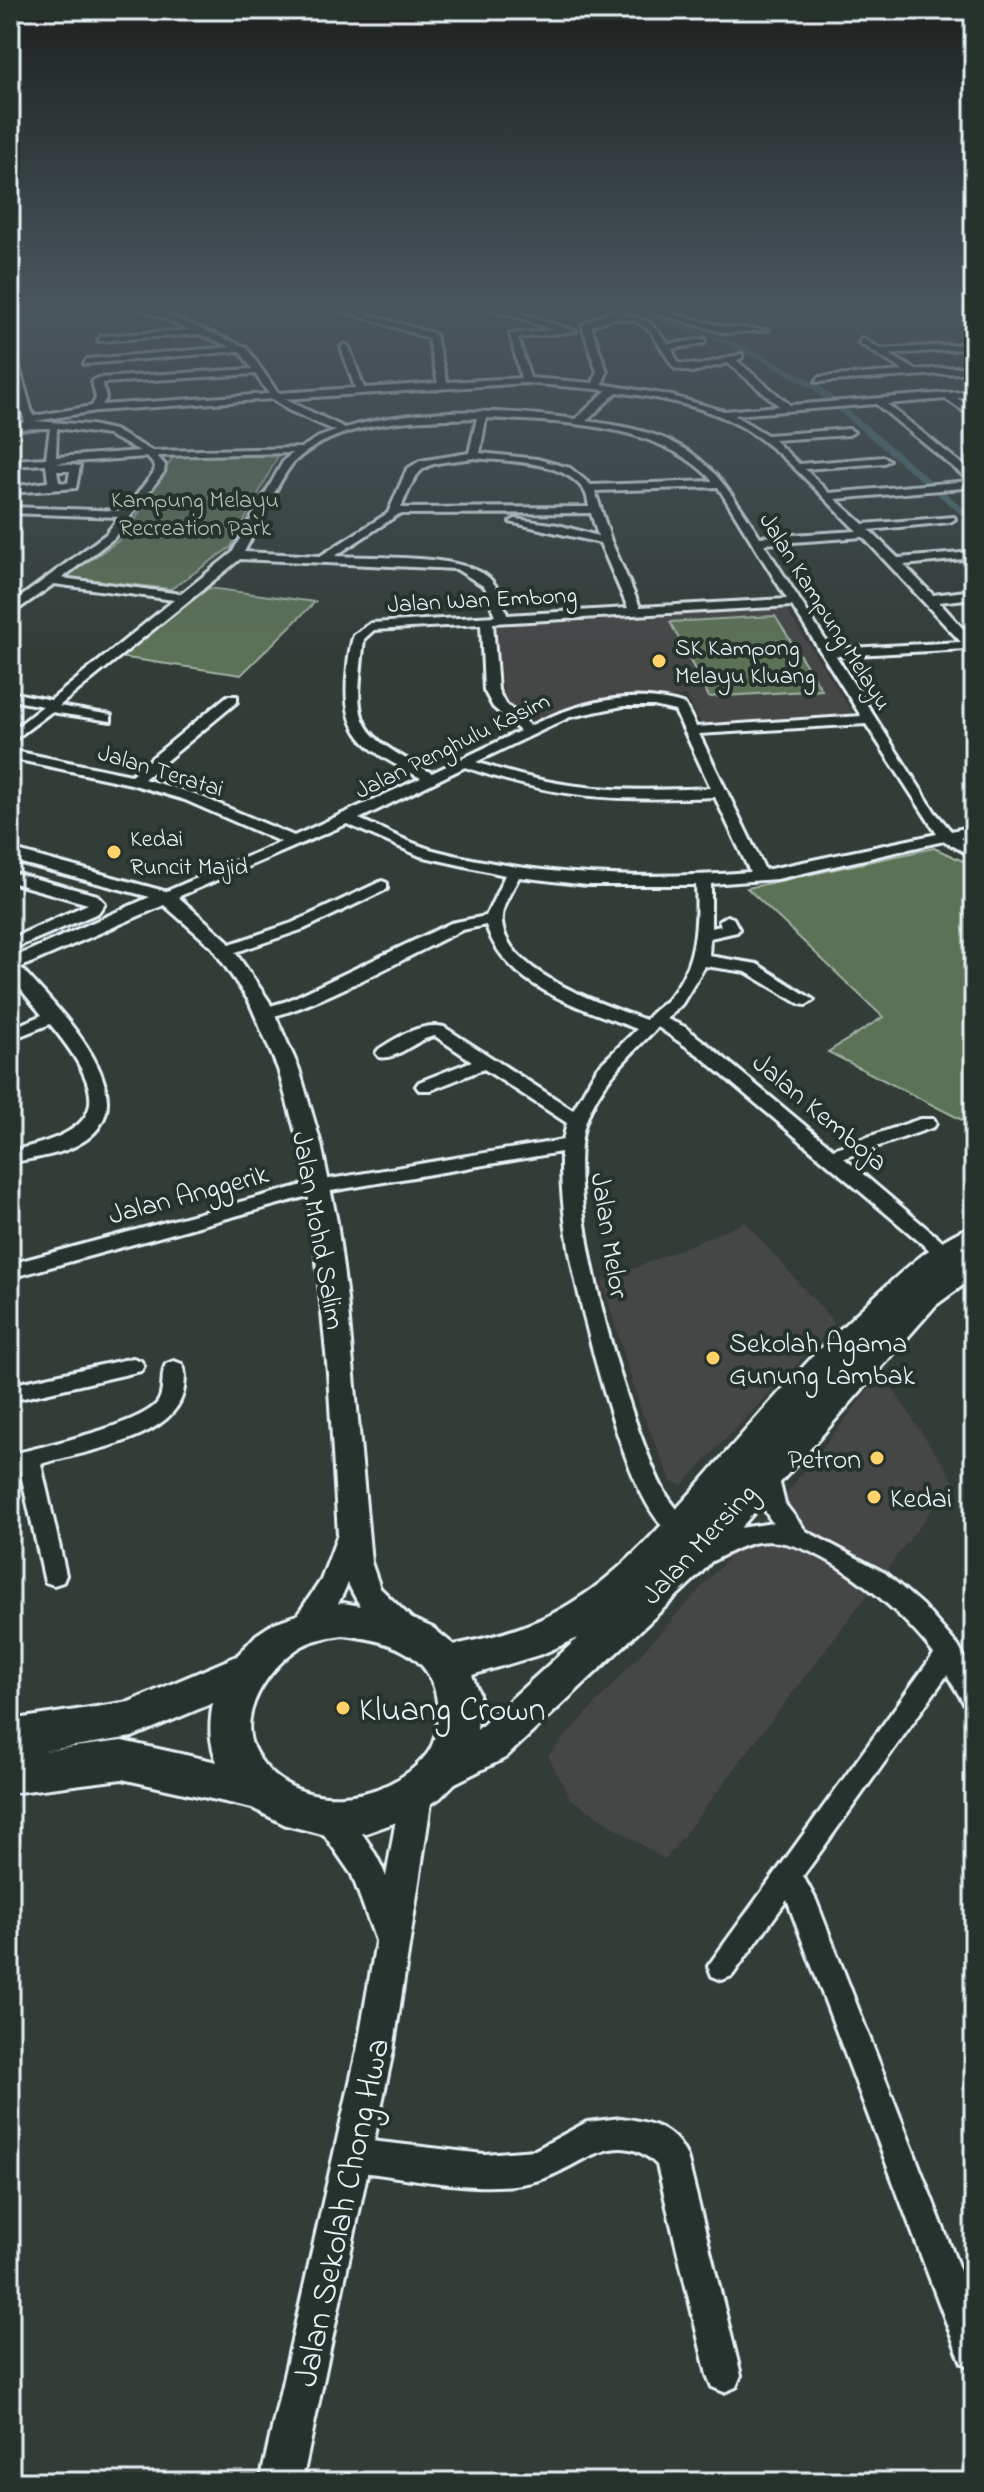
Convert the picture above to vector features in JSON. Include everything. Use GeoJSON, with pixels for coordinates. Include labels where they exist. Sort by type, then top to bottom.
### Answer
{"type":"FeatureCollection","features":[{"type":"Feature","properties":{"kind":"highway","name":"Jalan Mersing"},"geometry":{"type":"LineString","coordinates":[[446,1664],[501,1653],[538,1639],[603,1603],[656,1556],[683,1546],[858,1330],[895,1294],[965,1251]]}},
{"type":"Feature","properties":{"kind":"highway","name":"Jalan Mersing"},"geometry":{"type":"LineString","coordinates":[[428,1780],[490,1745],[683,1546],[767,1469],[965,1251]]}},
{"type":"Feature","properties":{"kind":"highway"},"geometry":{"type":"LineString","coordinates":[[10,1774],[122,1760],[261,1791],[292,1809],[328,1817],[366,1815],[401,1802],[428,1780],[451,1753],[460,1722],[458,1692],[446,1664],[427,1644],[402,1629],[373,1620],[343,1619],[305,1626],[272,1644],[247,1670],[236,1694],[232,1744],[240,1766],[261,1791]]}},
{"type":"Feature","properties":{"kind":"highway"},"geometry":{"type":"LineString","coordinates":[[10,1738],[132,1719],[247,1670]]}},
{"type":"Feature","properties":{"kind":"street"},"geometry":{"type":"LineString","coordinates":[[10,611],[110,536],[159,472],[160,465],[151,453],[130,438],[99,429],[44,423]]}},
{"type":"Feature","properties":{"kind":"street"},"geometry":{"type":"LineString","coordinates":[[326,423],[341,430]]}},
{"type":"Feature","properties":{"kind":"street","name":"Jalan Kampung Melayu"},"geometry":{"type":"LineString","coordinates":[[299,450],[341,430],[378,423]]}},
{"type":"Feature","properties":{"kind":"street"},"geometry":{"type":"LineString","coordinates":[[474,455],[480,423]]}},
{"type":"Feature","properties":{"kind":"street","name":"Jalan Kampung Melayu"},"geometry":{"type":"LineString","coordinates":[[579,423],[624,432],[685,451],[704,465],[721,484],[867,720],[948,837]]}},
{"type":"Feature","properties":{"kind":"street"},"geometry":{"type":"LineString","coordinates":[[744,423],[765,438],[895,562],[973,647]]}},
{"type":"Feature","properties":{"kind":"street"},"geometry":{"type":"LineString","coordinates":[[905,423],[974,481]]}},
{"type":"Feature","properties":{"kind":"street"},"geometry":{"type":"LineString","coordinates":[[765,438],[849,432]]}},
{"type":"Feature","properties":{"kind":"street"},"geometry":{"type":"LineString","coordinates":[[54,485],[53,434],[84,436]]}},
{"type":"Feature","properties":{"kind":"street"},"geometry":{"type":"LineString","coordinates":[[52,465],[151,453],[299,450]]}},
{"type":"Feature","properties":{"kind":"street"},"geometry":{"type":"LineString","coordinates":[[10,739],[237,555],[259,520],[289,460],[299,450]]}},
{"type":"Feature","properties":{"kind":"street"},"geometry":{"type":"LineString","coordinates":[[396,511],[405,483],[416,467],[444,458],[474,455],[537,462],[566,470],[589,488],[605,541],[636,612]]}},
{"type":"Feature","properties":{"kind":"street"},"geometry":{"type":"LineString","coordinates":[[796,467],[884,460]]}},
{"type":"Feature","properties":{"kind":"street"},"geometry":{"type":"LineString","coordinates":[[10,463],[76,468],[72,486],[10,490]]}},
{"type":"Feature","properties":{"kind":"street"},"geometry":{"type":"LineString","coordinates":[[827,496],[974,481]]}},
{"type":"Feature","properties":{"kind":"street"},"geometry":{"type":"LineString","coordinates":[[589,488],[721,484]]}},
{"type":"Feature","properties":{"kind":"street"},"geometry":{"type":"LineString","coordinates":[[10,510],[127,514]]}},
{"type":"Feature","properties":{"kind":"street"},"geometry":{"type":"LineString","coordinates":[[321,560],[396,511],[597,510]]}},
{"type":"Feature","properties":{"kind":"street"},"geometry":{"type":"LineString","coordinates":[[493,511],[494,519],[501,521],[544,525],[605,541]]}},
{"type":"Feature","properties":{"kind":"street"},"geometry":{"type":"LineString","coordinates":[[756,541],[950,519]]}},
{"type":"Feature","properties":{"kind":"street"},"geometry":{"type":"LineString","coordinates":[[237,555],[458,566],[483,576],[493,586],[503,621]]}},
{"type":"Feature","properties":{"kind":"street"},"geometry":{"type":"LineString","coordinates":[[895,562],[974,555]]}},
{"type":"Feature","properties":{"kind":"street"},"geometry":{"type":"LineString","coordinates":[[53,580],[183,598]]}},
{"type":"Feature","properties":{"kind":"street"},"geometry":{"type":"LineString","coordinates":[[931,599],[974,594]]}},
{"type":"Feature","properties":{"kind":"street","name":"Jalan Wan Embong"},"geometry":{"type":"LineString","coordinates":[[431,778],[378,750],[363,738],[355,724],[352,684],[358,638],[371,627],[794,602]]}},
{"type":"Feature","properties":{"kind":"street"},"geometry":{"type":"LineString","coordinates":[[487,622],[491,690],[498,704],[527,730]]}},
{"type":"Feature","properties":{"kind":"street"},"geometry":{"type":"LineString","coordinates":[[826,653],[973,647]]}},
{"type":"Feature","properties":{"kind":"street"},"geometry":{"type":"LineString","coordinates":[[10,696],[106,718]]}},
{"type":"Feature","properties":{"kind":"street"},"geometry":{"type":"LineString","coordinates":[[134,780],[232,699]]}},
{"type":"Feature","properties":{"kind":"street","name":"Jalan Penghulu Kasim"},"geometry":{"type":"LineString","coordinates":[[166,897],[347,819],[527,730],[585,708],[651,703],[671,704],[680,708],[688,718],[690,731],[760,876]]}},
{"type":"Feature","properties":{"kind":"street"},"geometry":{"type":"LineString","coordinates":[[690,731],[867,720]]}},
{"type":"Feature","properties":{"kind":"street","name":"Jalan Teratai"},"geometry":{"type":"LineString","coordinates":[[10,754],[134,780],[190,797],[294,842]]}},
{"type":"Feature","properties":{"kind":"street"},"geometry":{"type":"LineString","coordinates":[[463,762],[505,777],[568,792],[619,795],[722,792]]}},
{"type":"Feature","properties":{"kind":"street"},"geometry":{"type":"LineString","coordinates":[[347,819],[425,853],[514,872],[587,880],[703,880],[760,876],[974,830]]}},
{"type":"Feature","properties":{"kind":"street"},"geometry":{"type":"LineString","coordinates":[[948,837],[974,852]]}},
{"type":"Feature","properties":{"kind":"street","name":"Jalan Mohd Salim"},"geometry":{"type":"LineString","coordinates":[[10,854],[166,897],[227,950],[266,1013],[291,1076],[318,1187],[340,1348],[353,1530],[361,1581],[369,1597],[402,1629]]}},
{"type":"Feature","properties":{"kind":"street"},"geometry":{"type":"LineString","coordinates":[[266,1013],[293,1005],[457,926],[493,919],[514,872]]}},
{"type":"Feature","properties":{"kind":"street"},"geometry":{"type":"LineString","coordinates":[[10,877],[91,898],[97,903],[92,910],[10,945]]}},
{"type":"Feature","properties":{"kind":"street","name":"Jalan Melor"},"geometry":{"type":"LineString","coordinates":[[683,1546],[652,1492],[619,1410],[584,1271],[570,1176],[571,1144],[577,1121],[603,1072],[650,1022],[676,1000],[700,960],[704,934],[703,880]]}},
{"type":"Feature","properties":{"kind":"street"},"geometry":{"type":"LineString","coordinates":[[89,931],[119,903],[122,890],[119,883]]}},
{"type":"Feature","properties":{"kind":"street"},"geometry":{"type":"LineString","coordinates":[[227,950],[298,926],[382,886]]}},
{"type":"Feature","properties":{"kind":"street"},"geometry":{"type":"LineString","coordinates":[[10,1157],[57,1146],[76,1138],[87,1130],[99,1106],[97,1080],[82,1056],[10,966],[166,897]]}},
{"type":"Feature","properties":{"kind":"street","name":"Jalan Kemboja"},"geometry":{"type":"LineString","coordinates":[[493,919],[496,933],[513,959],[529,974],[560,992],[679,1031],[831,1156],[965,1251]]}},
{"type":"Feature","properties":{"kind":"street"},"geometry":{"type":"LineString","coordinates":[[704,934],[731,929],[727,921]]}},
{"type":"Feature","properties":{"kind":"street"},"geometry":{"type":"LineString","coordinates":[[10,945],[30,957]]}},
{"type":"Feature","properties":{"kind":"street"},"geometry":{"type":"LineString","coordinates":[[700,960],[751,968],[806,1000]]}},
{"type":"Feature","properties":{"kind":"street"},"geometry":{"type":"LineString","coordinates":[[10,1035],[51,1017]]}},
{"type":"Feature","properties":{"kind":"street"},"geometry":{"type":"LineString","coordinates":[[385,1053],[414,1036],[438,1031],[577,1121]]}},
{"type":"Feature","properties":{"kind":"street"},"geometry":{"type":"LineString","coordinates":[[425,1086],[486,1062]]}},
{"type":"Feature","properties":{"kind":"street"},"geometry":{"type":"LineString","coordinates":[[831,1156],[927,1123]]}},
{"type":"Feature","properties":{"kind":"street","name":"Jalan Anggerik"},"geometry":{"type":"LineString","coordinates":[[10,1271],[318,1187],[571,1144]]}},
{"type":"Feature","properties":{"kind":"street"},"geometry":{"type":"LineString","coordinates":[[10,1393],[133,1366]]}},
{"type":"Feature","properties":{"kind":"street"},"geometry":{"type":"LineString","coordinates":[[54,1575],[19,1461],[154,1420],[166,1410],[174,1395],[174,1369]]}},
{"type":"Feature","properties":{"kind":"street"},"geometry":{"type":"LineString","coordinates":[[767,1469],[778,1515],[796,1535],[899,1594],[934,1632],[974,1697]]}},
{"type":"Feature","properties":{"kind":"street","name":"Jalan Mohd Salim"},"geometry":{"type":"LineString","coordinates":[[305,1626],[326,1601],[338,1580],[353,1530]]}},
{"type":"Feature","properties":{"kind":"street"},"geometry":{"type":"LineString","coordinates":[[683,1546],[755,1533],[796,1535]]}},
{"type":"Feature","properties":{"kind":"street"},"geometry":{"type":"LineString","coordinates":[[722,1966],[949,1653]]}},
{"type":"Feature","properties":{"kind":"street","name":"Jalan Sekolah Chong Hwa"},"geometry":{"type":"LineString","coordinates":[[281,2482],[354,2155],[375,2051],[392,1940],[428,1780]]}},
{"type":"Feature","properties":{"kind":"street","name":"Jalan Sekolah Chong Hwa"},"geometry":{"type":"LineString","coordinates":[[328,1817],[366,1867],[392,1940]]}},
{"type":"Feature","properties":{"kind":"street"},"geometry":{"type":"LineString","coordinates":[[788,1876],[802,1900],[974,2351]]}},
{"type":"Feature","properties":{"kind":"street"},"geometry":{"type":"LineString","coordinates":[[354,2155],[484,2170],[538,2165],[587,2138],[621,2134],[652,2138],[671,2157],[724,2375]]}},
{"type":"Feature","properties":{"kind":"shaded area","name":"SK Kampong Melayu Kluang"},"geometry":{"type":"Polygon","coordinates":[[[786,609],[857,720],[705,732],[687,696],[578,704],[528,720],[505,703],[494,625],[786,609]]]}},
{"type":"Feature","properties":{"kind":"shaded area","name":"Sekolah Agama Gunung Lambak"},"geometry":{"type":"Polygon","coordinates":[[[745,1222],[835,1324],[682,1485],[672,1482],[642,1413],[602,1282],[745,1222]]]}},
{"type":"Feature","properties":{"kind":"shaded area"},"geometry":{"type":"Polygon","coordinates":[[[882,1373],[954,1481],[665,1860],[570,1798],[548,1756],[781,1500],[882,1373]]]}},
{"type":"Feature","properties":{"kind":"green space","name":"Kampung Melayu Recreation Park"},"geometry":{"type":"Polygon","coordinates":[[[278,456],[231,547],[171,589],[66,577],[125,536],[173,457],[278,456]]]}},
{"type":"Feature","properties":{"kind":"green space"},"geometry":{"type":"Polygon","coordinates":[[[209,588],[315,602],[241,675],[120,657],[209,588]]]}},
{"type":"Feature","properties":{"kind":"green space"},"geometry":{"type":"Polygon","coordinates":[[[775,616],[822,690],[709,697],[670,622],[775,616]]]}},
{"type":"Feature","properties":{"kind":"green space"},"geometry":{"type":"Polygon","coordinates":[[[934,848],[974,866],[974,1126],[828,1052],[883,1017],[747,888],[934,848]]]}},
{"type":"Feature","properties":{"kind":"waterway"},"geometry":{"type":"LineString","coordinates":[[858,423],[974,522]]}},
{"type":"Feature","properties":{"kind":"place","name":"SK Kampong Melayu Kluang"},"geometry":{"type":"Point","coordinates":[659,661]}},
{"type":"Feature","properties":{"kind":"place","name":"Kedai Runcit Majid"},"geometry":{"type":"Point","coordinates":[114,852]}},
{"type":"Feature","properties":{"kind":"place","name":"Sekolah Agama Gunung Lambak"},"geometry":{"type":"Point","coordinates":[713,1358]}},
{"type":"Feature","properties":{"kind":"place","name":"Petron"},"geometry":{"type":"Point","coordinates":[877,1458]}},
{"type":"Feature","properties":{"kind":"place","name":"Kedai"},"geometry":{"type":"Point","coordinates":[874,1497]}},
{"type":"Feature","properties":{"kind":"place","name":"Kluang Crown"},"geometry":{"type":"Point","coordinates":[343,1708]}}]}
